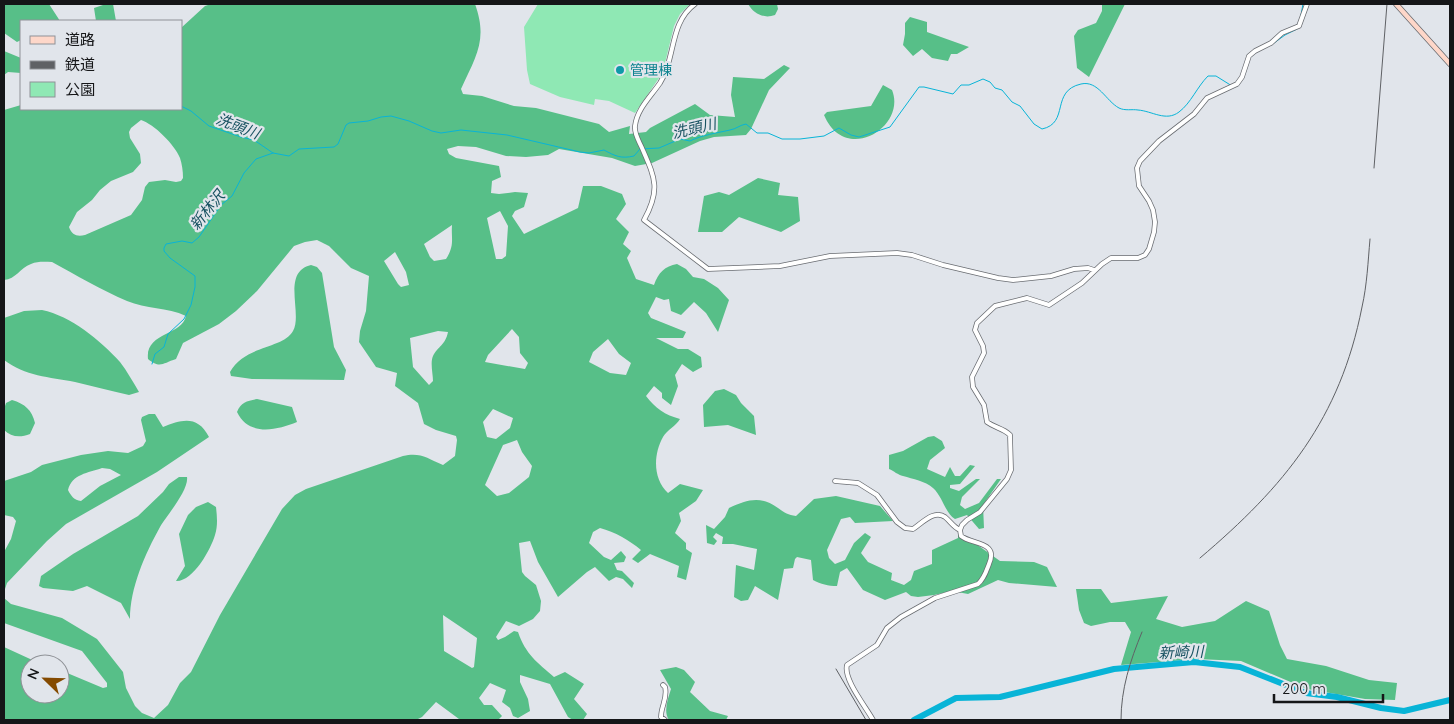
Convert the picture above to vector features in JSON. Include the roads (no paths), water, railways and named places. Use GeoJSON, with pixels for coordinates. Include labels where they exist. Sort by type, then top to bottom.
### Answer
{"type":"FeatureCollection","features":[{"type":"Feature","properties":{"kind":"main road"},"geometry":{"type":"LineString","coordinates":[[1396,4],[1450,64]]}},
{"type":"Feature","properties":{"kind":"street"},"geometry":{"type":"LineString","coordinates":[[694,4],[688,8],[679,23],[665,74],[639,113],[635,124],[635,133],[656,186],[655,196],[644,220],[708,269],[772,267],[830,256],[897,253],[1013,280],[1042,278],[1088,268],[1094,270]]}},
{"type":"Feature","properties":{"kind":"street"},"geometry":{"type":"LineString","coordinates":[[873,720],[849,679],[846,671],[847,665],[877,644],[887,628],[901,617],[935,598],[978,584],[983,580],[992,558],[990,550],[976,541],[966,540],[961,536],[960,530],[967,520],[980,512],[996,491],[1004,484],[1011,470],[1010,435],[1006,430],[992,426],[987,422],[984,405],[973,387],[972,377],[974,369],[982,360],[984,353],[983,346],[975,330],[977,323],[995,306],[1026,298],[1049,305],[1082,283],[1094,270],[1111,258],[1138,258],[1144,255],[1149,249],[1154,232],[1154,222],[1153,210],[1139,186],[1137,168],[1140,161],[1159,141],[1194,114],[1207,98],[1237,84],[1242,78],[1249,56],[1254,51],[1271,43],[1282,33],[1300,26],[1307,4]]}},
{"type":"Feature","properties":{"kind":"street"},"geometry":{"type":"LineString","coordinates":[[835,481],[858,483],[871,491],[897,522],[906,528],[913,528],[924,519],[940,515],[945,517],[952,526],[960,530]]}},
{"type":"Feature","properties":{"kind":"street"},"geometry":{"type":"LineString","coordinates":[[663,685],[666,694],[661,716],[664,720]]}},
{"type":"Feature","properties":{"kind":"waterway","name":"洗頭川"},"geometry":{"type":"LineString","coordinates":[[1301,15],[1303,4]]}},
{"type":"Feature","properties":{"kind":"waterway","name":"洗頭川"},"geometry":{"type":"LineString","coordinates":[[1274,43],[1297,29]]}},
{"type":"Feature","properties":{"kind":"waterway","name":"洗頭川"},"geometry":{"type":"LineString","coordinates":[[182,106],[191,111],[209,126],[254,140],[273,153],[289,156],[299,149],[334,147],[338,144],[346,125],[349,123],[391,116],[441,133],[461,130],[507,135],[580,152],[589,153],[604,150],[625,157],[634,156],[640,149],[659,148],[680,139],[690,141],[746,124],[757,133],[768,133],[782,139],[824,136],[839,128],[859,137],[890,127],[919,87],[953,94],[961,85],[969,85],[983,79],[990,82],[995,88],[1002,90],[1012,102],[1020,106],[1034,124],[1042,129],[1050,126],[1056,120],[1066,93],[1081,84],[1092,85],[1097,88],[1114,105],[1121,109],[1143,111],[1164,116],[1174,115],[1179,112],[1191,100],[1208,76],[1216,76],[1232,86]]}},
{"type":"Feature","properties":{"kind":"waterway","name":"新林沢"},"geometry":{"type":"LineString","coordinates":[[152,364],[155,354],[164,347],[168,334],[184,319],[191,305],[195,287],[195,276],[170,258],[164,251],[166,244],[182,241],[192,243],[199,237],[221,205],[232,196],[244,173],[256,159],[273,153]]}},
{"type":"Feature","properties":{"kind":"waterway","name":"新崎川"},"geometry":{"type":"LineString","coordinates":[[914,720],[956,698],[1000,697],[1114,669],[1194,662],[1240,667],[1306,693],[1337,697],[1381,708],[1404,711],[1450,700]]}},
{"type":"Feature","properties":{"kind":"railway"},"geometry":{"type":"LineString","coordinates":[[1374,168],[1387,4]]}},
{"type":"Feature","properties":{"kind":"railway"},"geometry":{"type":"LineString","coordinates":[[1200,558],[1258,504],[1283,476],[1305,448],[1323,417],[1339,383],[1352,347],[1365,290],[1370,239]]}},
{"type":"Feature","properties":{"kind":"railway"},"geometry":{"type":"LineString","coordinates":[[1121,720],[1127,675],[1142,632]]}},
{"type":"Feature","properties":{"kind":"railway"},"geometry":{"type":"LineString","coordinates":[[836,669],[866,720]]}},
{"type":"Feature","properties":{"kind":"place","name":"管理棟"},"geometry":{"type":"Point","coordinates":[620,70]}}]}
